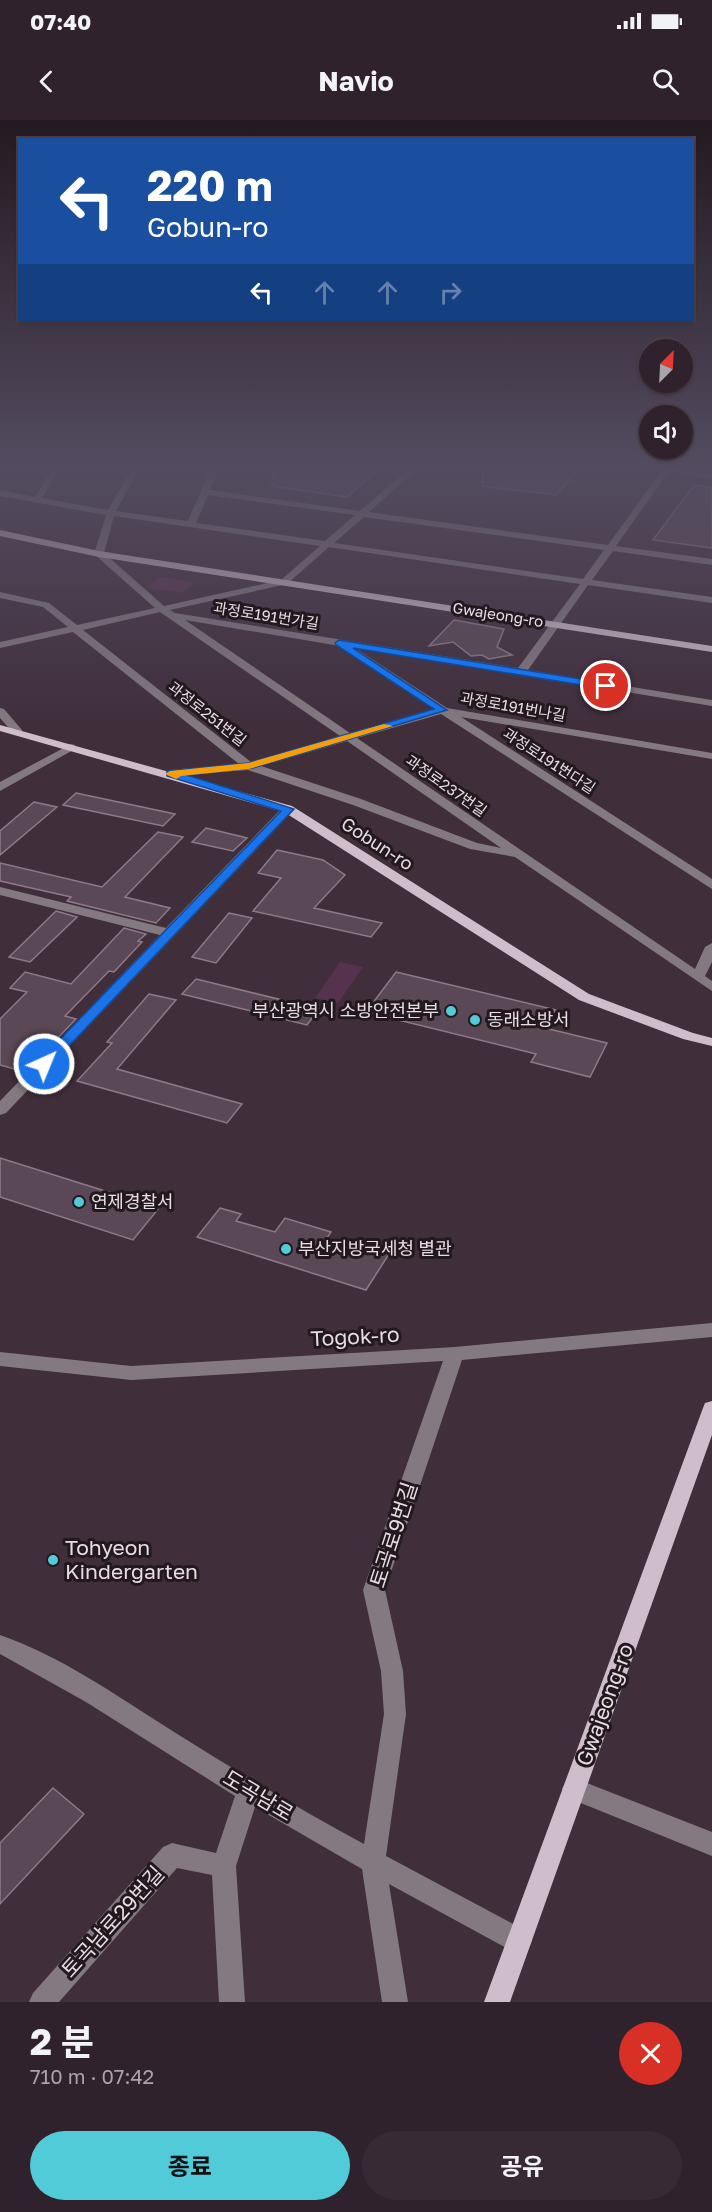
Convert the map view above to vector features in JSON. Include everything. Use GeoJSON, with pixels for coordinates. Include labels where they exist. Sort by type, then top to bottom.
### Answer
{"type":"FeatureCollection","features":[{"type":"Feature","properties":{"kind":"main road","name":"Gwajeong-ro"},"geometry":{"type":"LineString","coordinates":[[89,552],[712,648]]}},
{"type":"Feature","properties":{"kind":"main road","name":"Gobun-ro"},"geometry":{"type":"LineString","coordinates":[[0,728],[288,809],[584,997],[688,1036],[712,1042]]}},
{"type":"Feature","properties":{"kind":"main road","name":"Gwajeong-ro"},"geometry":{"type":"LineString","coordinates":[[497,2002],[712,1408]]}},
{"type":"Feature","properties":{"kind":"street"},"geometry":{"type":"LineString","coordinates":[[0,645],[167,612],[284,582],[320,552]]}},
{"type":"Feature","properties":{"kind":"street"},"geometry":{"type":"LineString","coordinates":[[382,552],[712,600]]}},
{"type":"Feature","properties":{"kind":"street"},"geometry":{"type":"LineString","coordinates":[[520,672],[609,552]]}},
{"type":"Feature","properties":{"kind":"street"},"geometry":{"type":"LineString","coordinates":[[639,552],[712,562]]}},
{"type":"Feature","properties":{"kind":"street","name":"과정로237번길"},"geometry":{"type":"LineString","coordinates":[[99,554],[167,612],[712,987]]}},
{"type":"Feature","properties":{"kind":"street","name":"과정로251번길"},"geometry":{"type":"LineString","coordinates":[[0,595],[46,605],[73,629],[249,766],[357,802],[474,846],[520,855]]}},
{"type":"Feature","properties":{"kind":"street","name":"과정로191번가길"},"geometry":{"type":"LineString","coordinates":[[167,612],[339,643],[712,703]]}},
{"type":"Feature","properties":{"kind":"street","name":"과정로191번다길"},"geometry":{"type":"LineString","coordinates":[[339,643],[712,885]]}},
{"type":"Feature","properties":{"kind":"street","name":"과정로191번나길"},"geometry":{"type":"LineString","coordinates":[[170,774],[249,766],[442,710],[712,756]]}},
{"type":"Feature","properties":{"kind":"street"},"geometry":{"type":"LineString","coordinates":[[0,711],[18,732]]}},
{"type":"Feature","properties":{"kind":"street"},"geometry":{"type":"LineString","coordinates":[[0,787],[71,747]]}},
{"type":"Feature","properties":{"kind":"street"},"geometry":{"type":"LineString","coordinates":[[0,1110],[288,809]]}},
{"type":"Feature","properties":{"kind":"street"},"geometry":{"type":"LineString","coordinates":[[0,891],[170,933]]}},
{"type":"Feature","properties":{"kind":"street"},"geometry":{"type":"LineString","coordinates":[[698,977],[712,947]]}},
{"type":"Feature","properties":{"kind":"street","name":"Togok-ro"},"geometry":{"type":"LineString","coordinates":[[0,1359],[131,1373],[455,1354],[712,1330]]}},
{"type":"Feature","properties":{"kind":"street","name":"토곡로9번길"},"geometry":{"type":"LineString","coordinates":[[373,1863],[395,1714],[392,1671],[374,1590],[455,1354]]}},
{"type":"Feature","properties":{"kind":"street","name":"도곡남로"},"geometry":{"type":"LineString","coordinates":[[0,1644],[43,1664],[248,1791],[373,1863],[519,1941]]}},
{"type":"Feature","properties":{"kind":"street"},"geometry":{"type":"LineString","coordinates":[[574,1789],[712,1844]]}},
{"type":"Feature","properties":{"kind":"street"},"geometry":{"type":"LineString","coordinates":[[232,2002],[224,1866],[248,1791]]}},
{"type":"Feature","properties":{"kind":"street","name":"토곡남로29번길"},"geometry":{"type":"LineString","coordinates":[[42,2002],[172,1855],[224,1866]]}},
{"type":"Feature","properties":{"kind":"street"},"geometry":{"type":"LineString","coordinates":[[373,1863],[395,2002]]}},
{"type":"Feature","properties":{"kind":"shaded area"},"geometry":{"type":"Polygon","coordinates":[[[160,577],[195,583],[181,593],[146,587],[160,577]]]}},
{"type":"Feature","properties":{"kind":"shaded area"},"geometry":{"type":"Polygon","coordinates":[[[340,962],[363,967],[338,1003],[315,998],[340,962]]]}},
{"type":"Feature","properties":{"kind":"building"},"geometry":{"type":"Polygon","coordinates":[[[454,620],[504,629],[497,647],[512,655],[489,659],[482,655],[471,656],[453,642],[429,646],[454,620]]]}},
{"type":"Feature","properties":{"kind":"building"},"geometry":{"type":"Polygon","coordinates":[[[76,793],[175,814],[163,826],[63,805],[76,793]]]}},
{"type":"Feature","properties":{"kind":"building"},"geometry":{"type":"Polygon","coordinates":[[[34,802],[57,807],[0,855],[0,831],[34,802]]]}},
{"type":"Feature","properties":{"kind":"building"},"geometry":{"type":"Polygon","coordinates":[[[206,828],[247,838],[233,851],[192,842],[206,828]]]}},
{"type":"Feature","properties":{"kind":"building"},"geometry":{"type":"Polygon","coordinates":[[[158,832],[183,837],[125,897],[170,908],[156,923],[67,901],[71,897],[0,881],[0,863],[102,887],[158,832]]]}},
{"type":"Feature","properties":{"kind":"building"},"geometry":{"type":"Polygon","coordinates":[[[277,850],[323,860],[345,875],[314,908],[382,923],[371,937],[253,911],[281,878],[258,873],[277,850]]]}},
{"type":"Feature","properties":{"kind":"building"},"geometry":{"type":"Polygon","coordinates":[[[56,911],[77,917],[30,962],[9,957],[56,911]]]}},
{"type":"Feature","properties":{"kind":"building"},"geometry":{"type":"Polygon","coordinates":[[[229,913],[252,918],[216,963],[192,957],[229,913]]]}},
{"type":"Feature","properties":{"kind":"building"},"geometry":{"type":"Polygon","coordinates":[[[124,928],[146,934],[138,941],[142,942],[114,972],[109,971],[65,1016],[76,1019],[25,1072],[0,1065],[0,1019],[27,992],[10,988],[25,972],[71,984],[124,928]]]}},
{"type":"Feature","properties":{"kind":"building","name":"동래소방서"},"geometry":{"type":"Polygon","coordinates":[[[396,972],[556,1010],[545,1028],[607,1043],[590,1077],[531,1062],[536,1054],[366,1012],[396,972]]]}},
{"type":"Feature","properties":{"kind":"building"},"geometry":{"type":"Polygon","coordinates":[[[196,979],[319,1009],[307,1025],[182,994],[196,979]]]}},
{"type":"Feature","properties":{"kind":"building"},"geometry":{"type":"Polygon","coordinates":[[[149,994],[176,1000],[117,1069],[242,1104],[227,1123],[77,1081],[112,1043],[107,1042],[149,994]]]}},
{"type":"Feature","properties":{"kind":"building","name":"연제경찰서"},"geometry":{"type":"Polygon","coordinates":[[[0,1158],[159,1208],[133,1240],[0,1197],[0,1158]]]}},
{"type":"Feature","properties":{"kind":"building","name":"부산지방국세청 별관"},"geometry":{"type":"Polygon","coordinates":[[[220,1208],[241,1214],[236,1221],[275,1232],[285,1218],[331,1232],[323,1244],[352,1253],[358,1245],[389,1254],[366,1290],[197,1237],[220,1208]]]}},
{"type":"Feature","properties":{"kind":"building"},"geometry":{"type":"Polygon","coordinates":[[[53,1788],[84,1814],[0,1904],[0,1843],[53,1788]]]}},
{"type":"Feature","properties":{"kind":"slow traffic"},"geometry":{"type":"LineString","coordinates":[[176,775],[170,774],[249,766],[388,726]]}},
{"type":"Feature","properties":{"kind":"place","name":"부산광역시 소방안전본부"},"geometry":{"type":"Point","coordinates":[451,1011]}},
{"type":"Feature","properties":{"kind":"place","name":"동래소방서"},"geometry":{"type":"Point","coordinates":[475,1020]}},
{"type":"Feature","properties":{"kind":"place","name":"연제경찰서"},"geometry":{"type":"Point","coordinates":[79,1202]}},
{"type":"Feature","properties":{"kind":"place","name":"부산지방국세청 별관"},"geometry":{"type":"Point","coordinates":[286,1249]}},
{"type":"Feature","properties":{"kind":"place","name":"Tohyeon Kindergarten"},"geometry":{"type":"Point","coordinates":[53,1560]}},
{"type":"Feature","properties":{"kind":"route"},"geometry":{"type":"LineString","coordinates":[[44,1064],[288,809],[170,774],[249,766],[442,710],[339,643],[606,686]]}}]}
